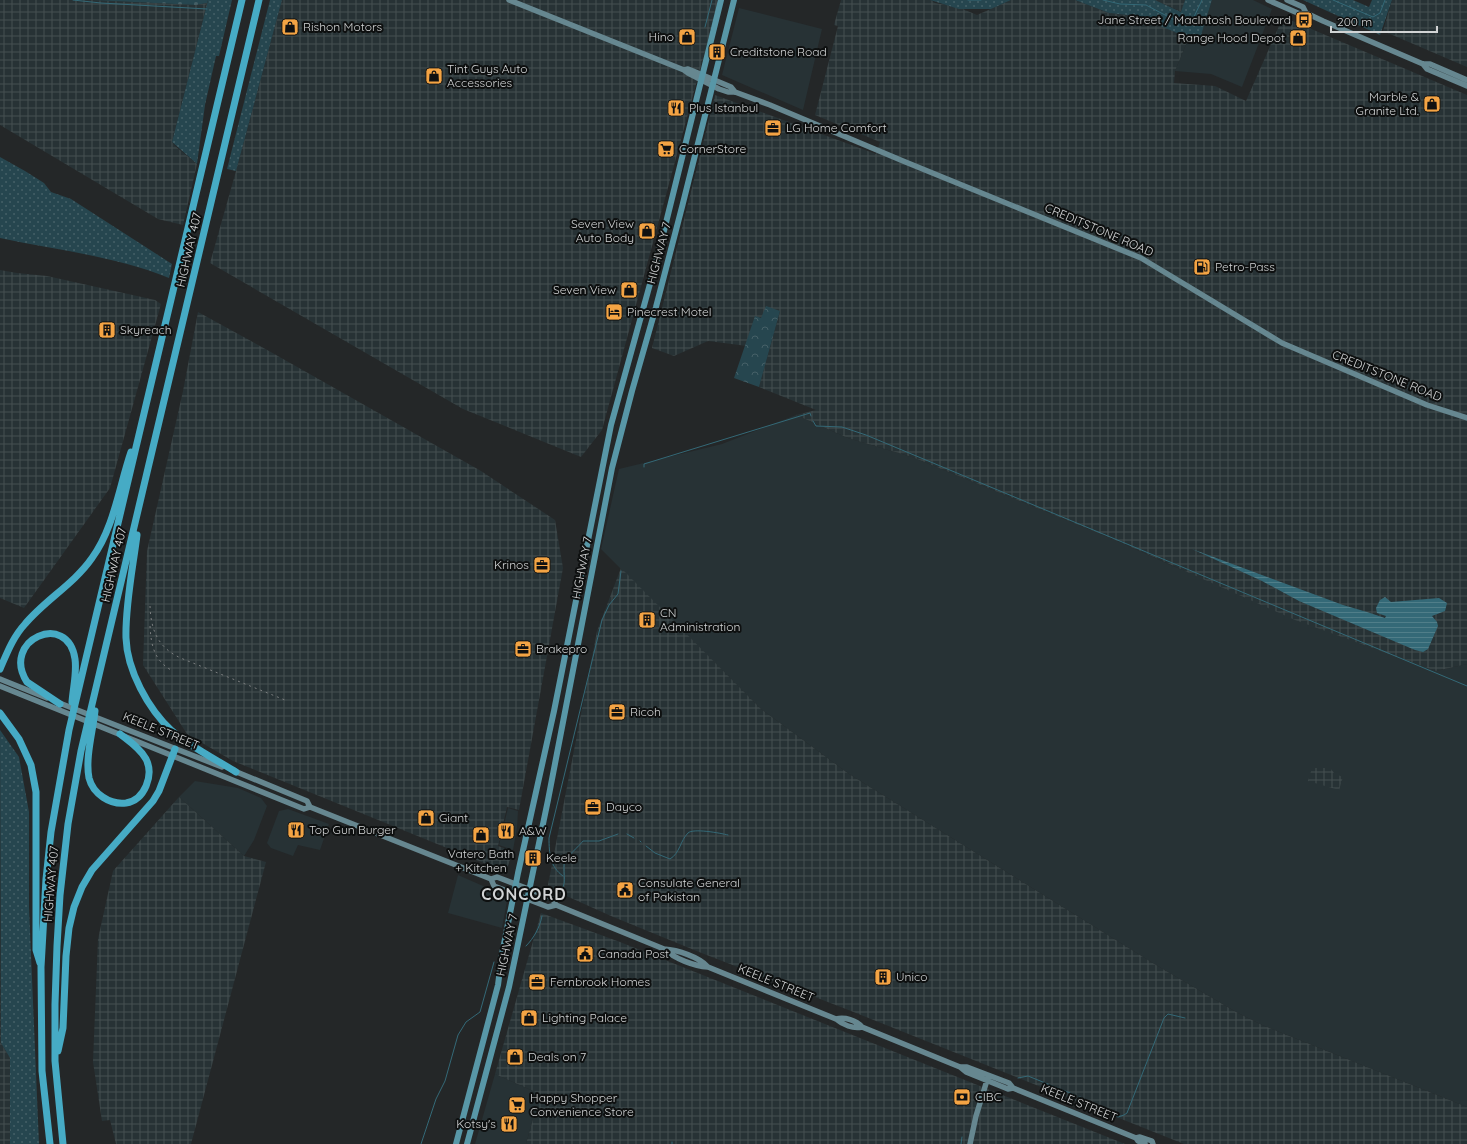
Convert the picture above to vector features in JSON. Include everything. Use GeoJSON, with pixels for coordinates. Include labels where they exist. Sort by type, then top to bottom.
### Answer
{"type":"FeatureCollection","features":[{"type":"Feature","properties":{"kind":"highway","name":"HIGHWAY 407"},"geometry":{"type":"LineString","coordinates":[[50,1144],[42,1071],[41,967],[51,832],[69,730],[242,0]]}},
{"type":"Feature","properties":{"kind":"highway","name":"HIGHWAY 407"},"geometry":{"type":"LineString","coordinates":[[63,1144],[55,1061],[55,1004],[57,946],[66,842],[75,781],[259,0]]}},
{"type":"Feature","properties":{"kind":"highway"},"geometry":{"type":"LineString","coordinates":[[0,669],[13,642],[25,623],[81,572],[93,558],[111,518],[125,468],[146,405]]}},
{"type":"Feature","properties":{"kind":"highway"},"geometry":{"type":"LineString","coordinates":[[143,492],[128,596],[126,638],[131,666],[140,688],[155,712],[172,731],[236,772]]}},
{"type":"Feature","properties":{"kind":"highway"},"geometry":{"type":"LineString","coordinates":[[59,707],[27,682],[19,667],[20,654],[25,644],[33,638],[45,633],[57,635],[67,641],[73,650],[75,658],[76,667],[69,730]]}},
{"type":"Feature","properties":{"kind":"highway"},"geometry":{"type":"LineString","coordinates":[[97,686],[90,748],[89,777],[96,792],[103,798],[114,802],[126,803],[135,799],[144,790],[148,780],[149,769],[141,752],[120,734]]}},
{"type":"Feature","properties":{"kind":"highway"},"geometry":{"type":"LineString","coordinates":[[0,713],[19,739],[31,765],[36,792],[36,950],[41,967]]}},
{"type":"Feature","properties":{"kind":"highway"},"geometry":{"type":"LineString","coordinates":[[55,1061],[63,1028],[66,956],[69,928],[74,907],[82,887],[92,870],[153,801],[159,791],[174,752]]}},
{"type":"Feature","properties":{"kind":"main road","name":"CREDITSTONE ROAD"},"geometry":{"type":"LineString","coordinates":[[510,0],[684,70],[688,69],[728,92],[735,92],[1141,258],[1282,343],[1427,405],[1467,418]]}},
{"type":"Feature","properties":{"kind":"main road","name":"HIGHWAY 7"},"geometry":{"type":"LineString","coordinates":[[456,1144],[498,985],[502,954],[514,894],[554,711],[611,426],[656,260],[721,0]]}},
{"type":"Feature","properties":{"kind":"main road","name":"HIGHWAY 7"},"geometry":{"type":"LineString","coordinates":[[467,1144],[507,1000],[595,562],[612,468],[656,307],[734,0]]}},
{"type":"Feature","properties":{"kind":"main road"},"geometry":{"type":"LineString","coordinates":[[1268,0],[1300,14],[1306,13],[1423,64],[1430,64],[1467,80]]}},
{"type":"Feature","properties":{"kind":"main road"},"geometry":{"type":"LineString","coordinates":[[1287,0],[1303,7],[1306,13]]}},
{"type":"Feature","properties":{"kind":"main road"},"geometry":{"type":"LineString","coordinates":[[1423,64],[1427,69],[1467,86]]}},
{"type":"Feature","properties":{"kind":"main road","name":"KEELE STREET"},"geometry":{"type":"LineString","coordinates":[[0,679],[105,728],[236,772],[307,801],[310,807]]}},
{"type":"Feature","properties":{"kind":"main road","name":"KEELE STREET"},"geometry":{"type":"LineString","coordinates":[[0,686],[59,707],[108,722],[304,809],[310,807],[490,879],[497,877],[552,898],[556,905]]}},
{"type":"Feature","properties":{"kind":"main road","name":"KEELE STREET"},"geometry":{"type":"LineString","coordinates":[[490,879],[494,886],[528,900],[548,907],[556,905],[664,949],[674,950],[703,961],[708,967],[836,1019],[856,1029],[862,1028],[960,1067],[966,1072],[988,1077],[1008,1089],[1013,1088],[1136,1138],[1138,1141],[1145,1144]]}},
{"type":"Feature","properties":{"kind":"main road"},"geometry":{"type":"LineString","coordinates":[[970,1144],[976,1116],[988,1077]]}},
{"type":"Feature","properties":{"kind":"main road","name":"KEELE STREET"},"geometry":{"type":"LineString","coordinates":[[1136,1138],[1140,1137],[1152,1142],[1153,1144]]}},
{"type":"Feature","properties":{"kind":"shaded area"},"geometry":{"type":"Polygon","coordinates":[[[0,0],[92,0],[196,5],[207,3],[172,142],[197,164],[183,225],[158,219],[0,125],[0,0]]]}},
{"type":"Feature","properties":{"kind":"shaded area"},"geometry":{"type":"Polygon","coordinates":[[[282,0],[719,0],[602,430],[581,457],[463,409],[210,263],[282,0]]]}},
{"type":"Feature","properties":{"kind":"shaded area"},"geometry":{"type":"Polygon","coordinates":[[[841,0],[931,0],[935,3],[958,7],[977,15],[1011,0],[1075,0],[1109,13],[1136,16],[1189,37],[1175,71],[1174,83],[1215,86],[1246,101],[1283,17],[1467,95],[1467,664],[1436,671],[1295,620],[1113,539],[912,457],[848,438],[796,415],[816,410],[759,387],[780,311],[761,318],[747,346],[708,341],[674,356],[652,348],[715,95],[876,154],[880,142],[815,115],[838,26],[834,25],[841,0]]]}},
{"type":"Feature","properties":{"kind":"shaded area"},"geometry":{"type":"Polygon","coordinates":[[[1155,0],[1185,0],[1182,12],[1155,0]]]}},
{"type":"Feature","properties":{"kind":"shaded area"},"geometry":{"type":"Polygon","coordinates":[[[1212,0],[1253,0],[1272,9],[1242,87],[1211,74],[1175,71],[1189,37],[1199,42],[1212,0]]]}},
{"type":"Feature","properties":{"kind":"shaded area"},"geometry":{"type":"Polygon","coordinates":[[[1392,0],[1467,0],[1467,67],[1383,31],[1392,0]]]}},
{"type":"Feature","properties":{"kind":"shaded area"},"geometry":{"type":"Polygon","coordinates":[[[739,8],[822,29],[803,110],[722,75],[739,8]]]}},
{"type":"Feature","properties":{"kind":"shaded area"},"geometry":{"type":"Polygon","coordinates":[[[0,270],[47,276],[155,300],[161,304],[110,488],[24,608],[0,598],[0,270]]]}},
{"type":"Feature","properties":{"kind":"shaded area"},"geometry":{"type":"Polygon","coordinates":[[[198,312],[481,471],[555,520],[563,568],[519,810],[507,807],[498,846],[513,851],[506,872],[233,761],[187,734],[143,665],[147,551],[183,391],[198,312]]]}},
{"type":"Feature","properties":{"kind":"shaded area"},"geometry":{"type":"Polygon","coordinates":[[[796,415],[848,438],[912,457],[1113,539],[1173,566],[1436,671],[1467,664],[1467,1107],[1262,1025],[1236,1012],[1156,965],[849,774],[761,709],[601,549],[619,469],[722,444],[796,415]]]}},
{"type":"Feature","properties":{"kind":"shaded area"},"geometry":{"type":"Polygon","coordinates":[[[1192,549],[1343,605],[1385,618],[1386,616],[1377,613],[1376,608],[1380,600],[1385,597],[1391,602],[1439,598],[1447,603],[1445,611],[1432,616],[1437,622],[1438,626],[1428,649],[1423,652],[1299,601],[1262,581],[1192,549]]]}},
{"type":"Feature","properties":{"kind":"shaded area"},"geometry":{"type":"Polygon","coordinates":[[[621,568],[761,709],[849,774],[1156,965],[1236,1012],[1262,1025],[1467,1107],[1467,1144],[1184,1144],[699,952],[611,916],[562,894],[548,885],[597,631],[621,568]]]}},
{"type":"Feature","properties":{"kind":"shaded area"},"geometry":{"type":"Polygon","coordinates":[[[1312,768],[1330,768],[1335,774],[1343,777],[1339,790],[1308,781],[1312,768]]]}},
{"type":"Feature","properties":{"kind":"shaded area"},"geometry":{"type":"Polygon","coordinates":[[[195,781],[238,788],[261,798],[267,806],[254,840],[244,856],[179,797],[195,781]]]}},
{"type":"Feature","properties":{"kind":"shaded area"},"geometry":{"type":"Polygon","coordinates":[[[179,797],[244,856],[266,862],[191,1144],[116,1144],[110,1120],[102,1121],[93,1062],[98,939],[113,871],[179,797]]]}},
{"type":"Feature","properties":{"kind":"shaded area"},"geometry":{"type":"Polygon","coordinates":[[[508,808],[518,811],[513,850],[499,845],[508,808]]]}},
{"type":"Feature","properties":{"kind":"shaded area"},"geometry":{"type":"Polygon","coordinates":[[[288,809],[329,824],[320,850],[298,845],[293,856],[271,848],[267,843],[279,811],[288,809]]]}},
{"type":"Feature","properties":{"kind":"shaded area"},"geometry":{"type":"Polygon","coordinates":[[[458,875],[506,896],[507,901],[502,928],[448,913],[458,875]]]}},
{"type":"Feature","properties":{"kind":"shaded area"},"geometry":{"type":"Polygon","coordinates":[[[541,913],[620,942],[1125,1144],[526,1144],[540,1094],[495,1074],[541,913]]]}},
{"type":"Feature","properties":{"kind":"shaded area"},"geometry":{"type":"Polygon","coordinates":[[[0,930],[1,1043],[10,1058],[10,1144],[0,1144],[0,930]]]}},
{"type":"Feature","properties":{"kind":"shaded area"},"geometry":{"type":"Polygon","coordinates":[[[495,1074],[540,1094],[526,1144],[475,1144],[495,1074]]]}},
{"type":"Feature","properties":{"kind":"green space"},"geometry":{"type":"Polygon","coordinates":[[[92,0],[208,0],[207,3],[196,5],[92,0]]]}},
{"type":"Feature","properties":{"kind":"green space"},"geometry":{"type":"Polygon","coordinates":[[[208,0],[232,0],[219,56],[216,56],[205,105],[197,164],[172,142],[208,0]]]}},
{"type":"Feature","properties":{"kind":"green space"},"geometry":{"type":"Polygon","coordinates":[[[270,0],[282,0],[236,171],[227,169],[270,0]]]}},
{"type":"Feature","properties":{"kind":"green space"},"geometry":{"type":"Polygon","coordinates":[[[930,0],[1011,0],[991,9],[959,9],[930,0]]]}},
{"type":"Feature","properties":{"kind":"green space"},"geometry":{"type":"Polygon","coordinates":[[[1075,0],[1155,0],[1181,12],[1185,0],[1212,0],[1199,42],[1136,16],[1109,13],[1075,0]]]}},
{"type":"Feature","properties":{"kind":"green space"},"geometry":{"type":"Polygon","coordinates":[[[1303,0],[1353,0],[1369,7],[1372,0],[1392,0],[1380,35],[1303,0]]]}},
{"type":"Feature","properties":{"kind":"green space"},"geometry":{"type":"Polygon","coordinates":[[[0,157],[44,183],[51,192],[71,199],[172,264],[169,278],[149,270],[107,259],[0,238],[0,157]]]}},
{"type":"Feature","properties":{"kind":"green space"},"geometry":{"type":"Polygon","coordinates":[[[766,306],[780,311],[759,387],[734,378],[755,316],[761,318],[766,306]]]}},
{"type":"Feature","properties":{"kind":"green space"},"geometry":{"type":"Polygon","coordinates":[[[0,730],[19,757],[29,812],[29,907],[39,1144],[10,1144],[10,1058],[1,1043],[0,730]]]}},
{"type":"Feature","properties":{"kind":"waterway"},"geometry":{"type":"LineString","coordinates":[[73,0],[207,9]]}},
{"type":"Feature","properties":{"kind":"waterway"},"geometry":{"type":"LineString","coordinates":[[705,27],[712,0]]}},
{"type":"Feature","properties":{"kind":"waterway"},"geometry":{"type":"LineString","coordinates":[[968,0],[981,0]]}},
{"type":"Feature","properties":{"kind":"waterway"},"geometry":{"type":"LineString","coordinates":[[1103,0],[1120,4],[1146,5],[1184,25],[1192,21],[1202,0]]}},
{"type":"Feature","properties":{"kind":"waterway"},"geometry":{"type":"LineString","coordinates":[[1333,0],[1373,17],[1380,13],[1385,0]]}},
{"type":"Feature","properties":{"kind":"waterway"},"geometry":{"type":"LineString","coordinates":[[644,467],[644,464],[810,413],[811,416]]}},
{"type":"Feature","properties":{"kind":"waterway"},"geometry":{"type":"LineString","coordinates":[[813,421],[816,426],[842,427],[866,435],[1467,686]]}},
{"type":"Feature","properties":{"kind":"waterway"},"geometry":{"type":"LineString","coordinates":[[563,876],[555,868],[551,859],[549,838],[602,620],[609,605],[618,594],[621,571]]}},
{"type":"Feature","properties":{"kind":"waterway"},"geometry":{"type":"LineString","coordinates":[[646,846],[655,853],[670,859],[676,854],[688,833],[695,831],[707,831],[728,835]]}},
{"type":"Feature","properties":{"kind":"waterway"},"geometry":{"type":"LineString","coordinates":[[553,889],[561,889],[563,886],[565,860],[583,841],[599,841],[618,834]]}},
{"type":"Feature","properties":{"kind":"waterway"},"geometry":{"type":"LineString","coordinates":[[627,834],[634,838]]}},
{"type":"Feature","properties":{"kind":"waterway"},"geometry":{"type":"LineString","coordinates":[[526,946],[536,932],[542,916]]}},
{"type":"Feature","properties":{"kind":"waterway"},"geometry":{"type":"LineString","coordinates":[[421,1144],[436,1099],[445,1081],[458,1035],[466,1022],[480,1012],[494,962]]}},
{"type":"Feature","properties":{"kind":"waterway"},"geometry":{"type":"LineString","coordinates":[[1080,1097],[1118,1117],[1127,1113],[1164,1018],[1168,1014],[1185,1018]]}},
{"type":"Feature","properties":{"kind":"waterway"},"geometry":{"type":"LineString","coordinates":[[1018,1078],[1028,1076],[1075,1095]]}},
{"type":"Feature","properties":{"kind":"waterway"},"geometry":{"type":"LineString","coordinates":[[961,1144],[962,1137]]}},
{"type":"Feature","properties":{"kind":"railway"},"geometry":{"type":"LineString","coordinates":[[150,606],[152,624],[158,638],[162,645],[175,655],[285,700]]}},
{"type":"Feature","properties":{"kind":"railway"},"geometry":{"type":"LineString","coordinates":[[150,626],[154,651],[161,662],[171,670]]}},
{"type":"Feature","properties":{"kind":"place","name":"Jane Street / MacIntosh Boulevard"},"geometry":{"type":"Point","coordinates":[1304,20]}},
{"type":"Feature","properties":{"kind":"place","name":"Rishon Motors"},"geometry":{"type":"Point","coordinates":[290,27]}},
{"type":"Feature","properties":{"kind":"place","name":"Hino"},"geometry":{"type":"Point","coordinates":[687,37]}},
{"type":"Feature","properties":{"kind":"place","name":"Range Hood Depot"},"geometry":{"type":"Point","coordinates":[1298,38]}},
{"type":"Feature","properties":{"kind":"place","name":"Creditstone Road"},"geometry":{"type":"Point","coordinates":[717,52]}},
{"type":"Feature","properties":{"kind":"place","name":"Tint Guys Auto Accessories"},"geometry":{"type":"Point","coordinates":[434,76]}},
{"type":"Feature","properties":{"kind":"place","name":"Marble & Granite Ltd."},"geometry":{"type":"Point","coordinates":[1432,104]}},
{"type":"Feature","properties":{"kind":"place","name":"Plus Istanbul"},"geometry":{"type":"Point","coordinates":[676,108]}},
{"type":"Feature","properties":{"kind":"place","name":"LG Home Comfort"},"geometry":{"type":"Point","coordinates":[773,128]}},
{"type":"Feature","properties":{"kind":"place","name":"CornerStore"},"geometry":{"type":"Point","coordinates":[666,149]}},
{"type":"Feature","properties":{"kind":"place","name":"Seven View Auto Body"},"geometry":{"type":"Point","coordinates":[647,231]}},
{"type":"Feature","properties":{"kind":"place","name":"Petro-Pass"},"geometry":{"type":"Point","coordinates":[1202,267]}},
{"type":"Feature","properties":{"kind":"place","name":"Seven View"},"geometry":{"type":"Point","coordinates":[629,290]}},
{"type":"Feature","properties":{"kind":"place","name":"Pinecrest Motel"},"geometry":{"type":"Point","coordinates":[614,312]}},
{"type":"Feature","properties":{"kind":"place","name":"Skyreach"},"geometry":{"type":"Point","coordinates":[107,330]}},
{"type":"Feature","properties":{"kind":"place","name":"Krinos"},"geometry":{"type":"Point","coordinates":[542,565]}},
{"type":"Feature","properties":{"kind":"place","name":"CN Administration"},"geometry":{"type":"Point","coordinates":[647,620]}},
{"type":"Feature","properties":{"kind":"place","name":"Brakepro"},"geometry":{"type":"Point","coordinates":[523,649]}},
{"type":"Feature","properties":{"kind":"place","name":"Ricoh"},"geometry":{"type":"Point","coordinates":[617,712]}},
{"type":"Feature","properties":{"kind":"place","name":"Dayco"},"geometry":{"type":"Point","coordinates":[593,807]}},
{"type":"Feature","properties":{"kind":"place","name":"Giant"},"geometry":{"type":"Point","coordinates":[426,818]}},
{"type":"Feature","properties":{"kind":"place","name":"Top Gun Burger"},"geometry":{"type":"Point","coordinates":[296,830]}},
{"type":"Feature","properties":{"kind":"place","name":"A&W"},"geometry":{"type":"Point","coordinates":[506,831]}},
{"type":"Feature","properties":{"kind":"place","name":"Vatero Bath + Kitchen"},"geometry":{"type":"Point","coordinates":[481,835]}},
{"type":"Feature","properties":{"kind":"place","name":"Keele"},"geometry":{"type":"Point","coordinates":[533,858]}},
{"type":"Feature","properties":{"kind":"place","name":"Consulate General of Pakistan"},"geometry":{"type":"Point","coordinates":[625,890]}},
{"type":"Feature","properties":{"kind":"place","name":"Canada Post"},"geometry":{"type":"Point","coordinates":[585,954]}},
{"type":"Feature","properties":{"kind":"place","name":"Unico"},"geometry":{"type":"Point","coordinates":[883,977]}},
{"type":"Feature","properties":{"kind":"place","name":"Fernbrook Homes"},"geometry":{"type":"Point","coordinates":[537,982]}},
{"type":"Feature","properties":{"kind":"place","name":"Lighting Palace"},"geometry":{"type":"Point","coordinates":[529,1018]}},
{"type":"Feature","properties":{"kind":"place","name":"Deals on 7"},"geometry":{"type":"Point","coordinates":[515,1057]}},
{"type":"Feature","properties":{"kind":"place","name":"CIBC"},"geometry":{"type":"Point","coordinates":[962,1097]}},
{"type":"Feature","properties":{"kind":"place","name":"Happy Shopper Convenience Store"},"geometry":{"type":"Point","coordinates":[517,1105]}},
{"type":"Feature","properties":{"kind":"place","name":"Kotsy's"},"geometry":{"type":"Point","coordinates":[509,1124]}},
{"type":"Feature","properties":{"kind":"district","name":"CONCORD"},"geometry":{"type":"Point","coordinates":[524,894]}}]}
